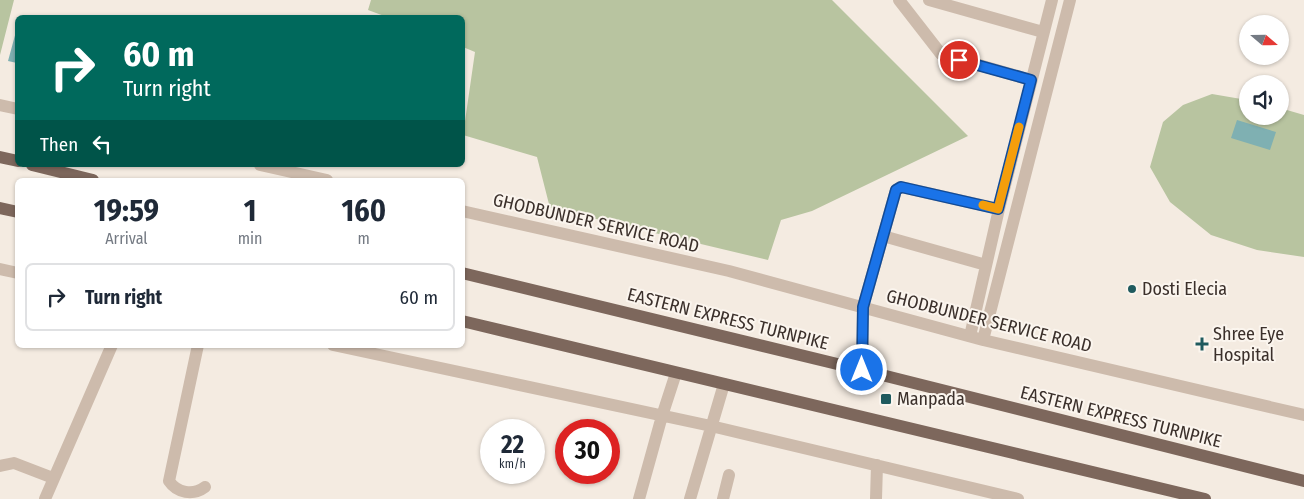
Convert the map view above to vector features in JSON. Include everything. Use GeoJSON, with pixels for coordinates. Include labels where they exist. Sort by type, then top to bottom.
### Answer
{"type":"FeatureCollection","features":[{"type":"Feature","properties":{"kind":"main road"},"geometry":{"type":"LineString","coordinates":[[0,157],[15,160]]}},
{"type":"Feature","properties":{"kind":"main road"},"geometry":{"type":"LineString","coordinates":[[40,167],[85,178]]}},
{"type":"Feature","properties":{"kind":"main road"},"geometry":{"type":"LineString","coordinates":[[0,208],[15,211]]}},
{"type":"Feature","properties":{"kind":"main road","name":"EASTERN EXPRESS TURNPIKE"},"geometry":{"type":"LineString","coordinates":[[465,274],[862,370],[1304,481]]}},
{"type":"Feature","properties":{"kind":"main road"},"geometry":{"type":"LineString","coordinates":[[465,322],[1205,499]]}},
{"type":"Feature","properties":{"kind":"street"},"geometry":{"type":"LineString","coordinates":[[899,0],[940,54],[1031,80]]}},
{"type":"Feature","properties":{"kind":"street"},"geometry":{"type":"LineString","coordinates":[[929,0],[1043,32]]}},
{"type":"Feature","properties":{"kind":"street"},"geometry":{"type":"LineString","coordinates":[[970,336],[998,209],[1052,0]]}},
{"type":"Feature","properties":{"kind":"street"},"geometry":{"type":"LineString","coordinates":[[983,340],[1070,0]]}},
{"type":"Feature","properties":{"kind":"street"},"geometry":{"type":"LineString","coordinates":[[0,105],[15,108]]}},
{"type":"Feature","properties":{"kind":"street"},"geometry":{"type":"LineString","coordinates":[[269,167],[318,178]]}},
{"type":"Feature","properties":{"kind":"street"},"geometry":{"type":"LineString","coordinates":[[862,370],[863,307],[896,190],[901,187],[998,209]]}},
{"type":"Feature","properties":{"kind":"street","name":"GHODBUNDER SERVICE ROAD"},"geometry":{"type":"LineString","coordinates":[[465,211],[729,271],[983,340],[1304,415]]}},
{"type":"Feature","properties":{"kind":"street"},"geometry":{"type":"LineString","coordinates":[[883,236],[986,264]]}},
{"type":"Feature","properties":{"kind":"street"},"geometry":{"type":"LineString","coordinates":[[0,269],[15,272]]}},
{"type":"Feature","properties":{"kind":"street"},"geometry":{"type":"LineString","coordinates":[[45,499],[111,348]]}},
{"type":"Feature","properties":{"kind":"street"},"geometry":{"type":"LineString","coordinates":[[197,348],[169,481],[179,491],[185,492],[199,492],[205,487]]}},
{"type":"Feature","properties":{"kind":"street"},"geometry":{"type":"LineString","coordinates":[[347,348],[712,426],[1018,499]]}},
{"type":"Feature","properties":{"kind":"street"},"geometry":{"type":"LineString","coordinates":[[639,499],[676,373]]}},
{"type":"Feature","properties":{"kind":"street"},"geometry":{"type":"LineString","coordinates":[[690,499],[724,384]]}},
{"type":"Feature","properties":{"kind":"street"},"geometry":{"type":"LineString","coordinates":[[0,466],[14,463],[53,478]]}},
{"type":"Feature","properties":{"kind":"street"},"geometry":{"type":"LineString","coordinates":[[876,499],[877,465]]}},
{"type":"Feature","properties":{"kind":"street"},"geometry":{"type":"LineString","coordinates":[[723,499],[729,475]]}},
{"type":"Feature","properties":{"kind":"green space"},"geometry":{"type":"Polygon","coordinates":[[[0,0],[14,0],[0,55],[0,0]]]}},
{"type":"Feature","properties":{"kind":"green space"},"geometry":{"type":"Polygon","coordinates":[[[371,0],[832,0],[968,136],[812,211],[781,220],[768,260],[550,208],[537,157],[465,136],[465,121],[475,52],[465,48],[465,15],[382,15],[368,10],[371,0]]]}},
{"type":"Feature","properties":{"kind":"green space"},"geometry":{"type":"Polygon","coordinates":[[[1212,94],[1239,99],[1239,125],[1289,125],[1289,111],[1304,115],[1304,257],[1257,250],[1211,235],[1170,202],[1150,167],[1163,122],[1183,105],[1212,94]]]}},
{"type":"Feature","properties":{"kind":"water"},"geometry":{"type":"Polygon","coordinates":[[[15,35],[15,62],[8,61],[15,35]]]}},
{"type":"Feature","properties":{"kind":"water"},"geometry":{"type":"Polygon","coordinates":[[[1237,120],[1239,121],[1239,125],[1253,125],[1276,132],[1270,150],[1231,138],[1237,120]]]}},
{"type":"Feature","properties":{"kind":"slow traffic"},"geometry":{"type":"LineString","coordinates":[[983,205],[998,209],[1019,127]]}},
{"type":"Feature","properties":{"kind":"place","name":"Dosti Elecia"},"geometry":{"type":"Point","coordinates":[1132,289]}},
{"type":"Feature","properties":{"kind":"place","name":"Shree Eye Hospital"},"geometry":{"type":"Point","coordinates":[1202,344]}},
{"type":"Feature","properties":{"kind":"place","name":"Manpada"},"geometry":{"type":"Point","coordinates":[886,399]}},
{"type":"Feature","properties":{"kind":"route"},"geometry":{"type":"LineString","coordinates":[[862,370],[863,307],[896,190],[901,187],[998,209],[1031,80],[959,60]]}}]}
